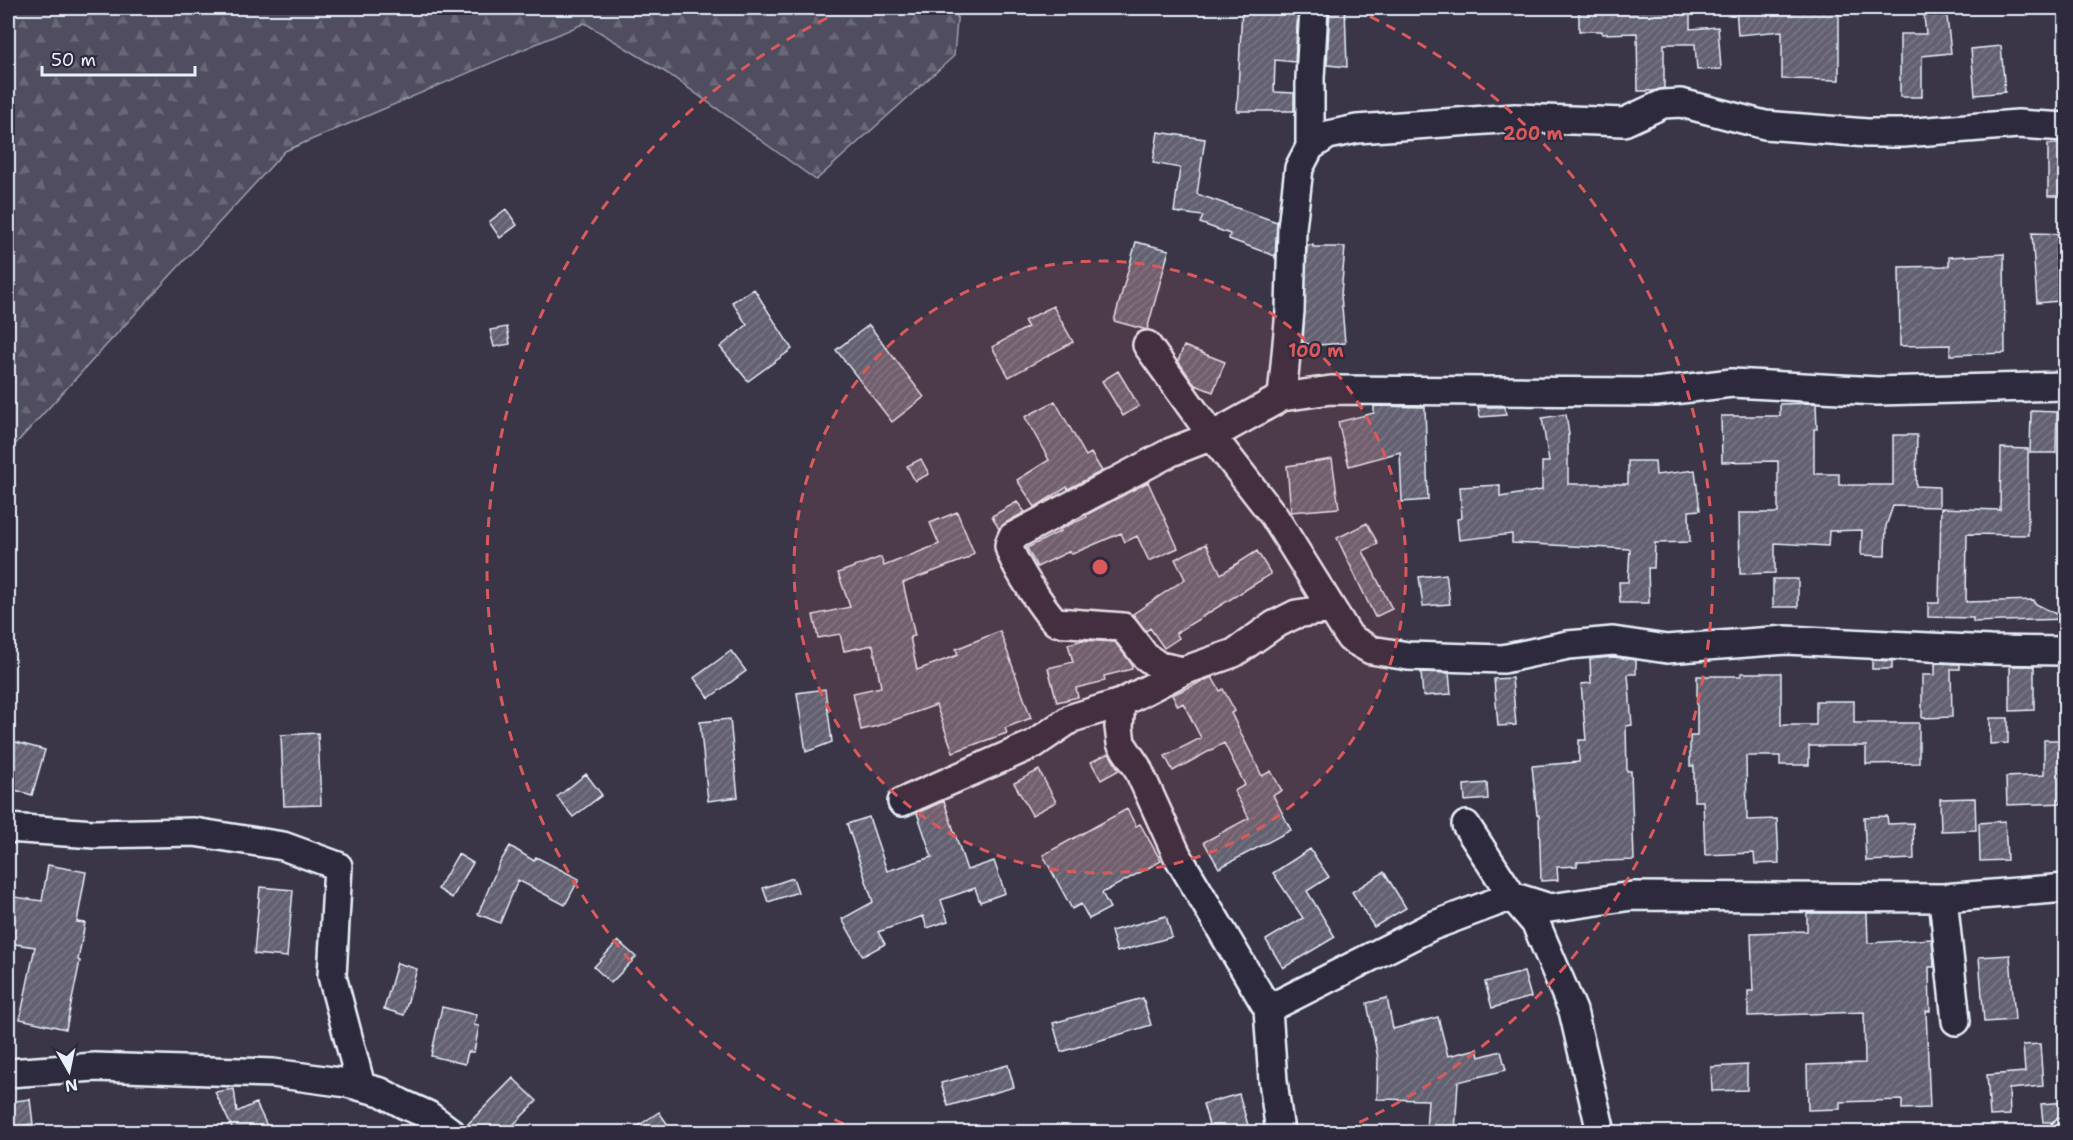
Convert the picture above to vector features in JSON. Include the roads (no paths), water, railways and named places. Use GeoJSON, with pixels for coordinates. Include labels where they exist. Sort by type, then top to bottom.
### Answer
{"type":"FeatureCollection","features":[{"type":"Feature","properties":{"kind":"street"},"geometry":{"type":"LineString","coordinates":[[1282,397],[1290,311],[1292,228],[1299,168],[1310,147],[1310,78],[1314,8]]}},
{"type":"Feature","properties":{"kind":"street"},"geometry":{"type":"LineString","coordinates":[[1310,147],[1328,135],[1357,129],[1515,118],[1624,122],[1663,104],[1681,103],[1765,125],[1867,133],[1903,133],[2018,124],[2066,127]]}},
{"type":"Feature","properties":{"kind":"street"},"geometry":{"type":"LineString","coordinates":[[1147,345],[1212,436],[1274,516],[1350,638],[1371,650],[1408,656],[1503,659],[1568,645],[1613,641],[1667,649],[1786,640],[1990,650],[2066,651]]}},
{"type":"Feature","properties":{"kind":"street"},"geometry":{"type":"LineString","coordinates":[[1183,671],[1159,666],[1145,656],[1123,627],[1056,622],[1048,616],[1046,608],[1020,572],[1009,547],[1012,537],[1172,452],[1212,436],[1282,397],[1331,390],[1656,392],[1732,383],[1877,391],[2066,386]]}},
{"type":"Feature","properties":{"kind":"street"},"geometry":{"type":"LineString","coordinates":[[902,802],[1034,744],[1072,718],[1121,703],[1183,671],[1234,653],[1274,625],[1296,614],[1330,609]]}},
{"type":"Feature","properties":{"kind":"street"},"geometry":{"type":"LineString","coordinates":[[1121,703],[1119,727],[1121,742]]}},
{"type":"Feature","properties":{"kind":"street"},"geometry":{"type":"LineString","coordinates":[[1089,713],[1121,742],[1137,767],[1177,855],[1268,1009],[1273,1081],[1280,1132]]}},
{"type":"Feature","properties":{"kind":"street"},"geometry":{"type":"LineString","coordinates":[[1466,825],[1512,896],[1536,924],[1573,1011],[1601,1132]]}},
{"type":"Feature","properties":{"kind":"street"},"geometry":{"type":"LineString","coordinates":[[8,828],[94,834],[194,832],[283,846],[338,866],[332,976],[361,1086]]}},
{"type":"Feature","properties":{"kind":"street"},"geometry":{"type":"LineString","coordinates":[[1268,1009],[1432,926],[1512,896],[1550,908],[1632,896],[1943,898],[2066,888]]}},
{"type":"Feature","properties":{"kind":"street"},"geometry":{"type":"LineString","coordinates":[[1943,898],[1956,1021]]}},
{"type":"Feature","properties":{"kind":"street"},"geometry":{"type":"LineString","coordinates":[[8,1073],[95,1067],[261,1073],[347,1083],[381,1092],[428,1115],[451,1132]]}}]}
